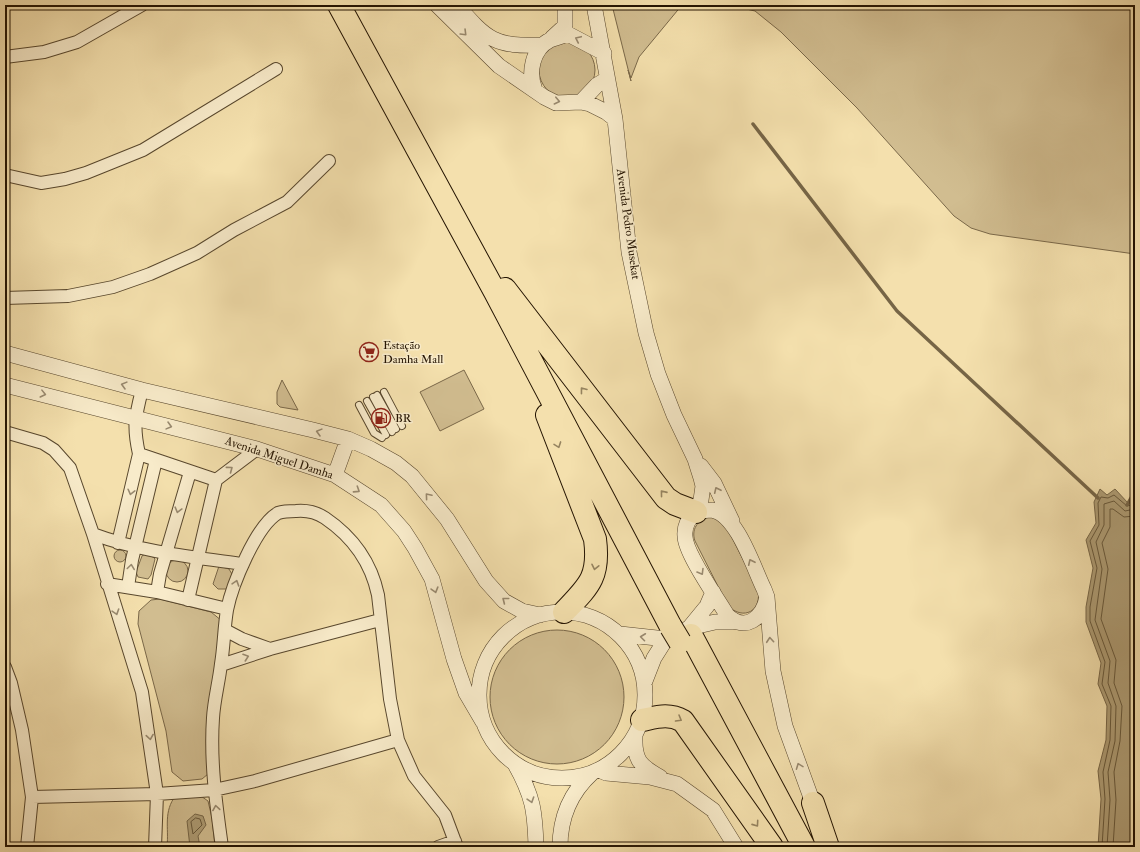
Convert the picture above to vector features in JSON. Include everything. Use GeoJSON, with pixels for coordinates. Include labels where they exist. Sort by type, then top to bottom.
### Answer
{"type":"FeatureCollection","features":[{"type":"Feature","properties":{"kind":"highway"},"geometry":{"type":"LineString","coordinates":[[339,5],[500,290],[528,361],[561,454],[595,539],[597,556],[596,571],[584,592],[564,612]]}},
{"type":"Feature","properties":{"kind":"highway"},"geometry":{"type":"LineString","coordinates":[[351,5],[680,632],[790,847]]}},
{"type":"Feature","properties":{"kind":"highway"},"geometry":{"type":"LineString","coordinates":[[500,290],[666,498],[675,504],[696,512]]}},
{"type":"Feature","properties":{"kind":"highway"},"geometry":{"type":"LineString","coordinates":[[680,632],[804,847]]}},
{"type":"Feature","properties":{"kind":"highway"},"geometry":{"type":"LineString","coordinates":[[638,728],[663,716],[674,716],[683,721],[772,847]]}},
{"type":"Feature","properties":{"kind":"highway"},"geometry":{"type":"LineString","coordinates":[[813,803],[828,847]]}},
{"type":"Feature","properties":{"kind":"street"},"geometry":{"type":"LineString","coordinates":[[5,57],[44,52],[77,42],[121,11],[142,5]]}},
{"type":"Feature","properties":{"kind":"street"},"geometry":{"type":"LineString","coordinates":[[437,5],[499,66],[535,90],[556,103],[581,102],[590,104],[606,112],[615,119]]}},
{"type":"Feature","properties":{"kind":"street"},"geometry":{"type":"LineString","coordinates":[[457,5],[480,30],[497,41],[517,46],[546,43],[568,34],[604,53]]}},
{"type":"Feature","properties":{"kind":"street"},"geometry":{"type":"LineString","coordinates":[[535,90],[532,82],[532,70],[537,51],[564,26],[565,5]]}},
{"type":"Feature","properties":{"kind":"street","name":"Avenida Pedro Musekat"},"geometry":{"type":"LineString","coordinates":[[594,5],[615,119],[629,252],[646,333],[658,374],[674,415],[695,459],[703,486],[701,500],[696,512],[686,525],[685,537],[688,549],[727,615],[733,622]]}},
{"type":"Feature","properties":{"kind":"street"},"geometry":{"type":"LineString","coordinates":[[5,175],[41,183],[65,179],[86,173],[143,150],[276,69]]}},
{"type":"Feature","properties":{"kind":"street"},"geometry":{"type":"LineString","coordinates":[[581,102],[597,85],[607,79]]}},
{"type":"Feature","properties":{"kind":"street"},"geometry":{"type":"LineString","coordinates":[[5,298],[68,296],[113,287],[150,274],[197,253],[234,230],[288,202],[329,161]]}},
{"type":"Feature","properties":{"kind":"street"},"geometry":{"type":"LineString","coordinates":[[5,353],[142,390],[348,439],[371,449],[396,463],[412,476],[447,519],[486,581],[504,601],[522,611],[540,615]]}},
{"type":"Feature","properties":{"kind":"street","name":"Avenida Miguel Damha"},"geometry":{"type":"LineString","coordinates":[[5,385],[257,449],[335,475],[381,505],[404,530],[432,580],[454,659],[466,693],[483,722]]}},
{"type":"Feature","properties":{"kind":"street"},"geometry":{"type":"LineString","coordinates":[[118,543],[139,454],[134,433],[135,417],[142,390]]}},
{"type":"Feature","properties":{"kind":"street"},"geometry":{"type":"LineString","coordinates":[[5,432],[43,443],[54,450],[70,468],[93,534],[107,584],[142,692],[157,794],[155,847]]}},
{"type":"Feature","properties":{"kind":"street"},"geometry":{"type":"LineString","coordinates":[[335,475],[348,439]]}},
{"type":"Feature","properties":{"kind":"street"},"geometry":{"type":"LineString","coordinates":[[188,600],[216,480],[257,449]]}},
{"type":"Feature","properties":{"kind":"street"},"geometry":{"type":"LineString","coordinates":[[139,454],[216,480]]}},
{"type":"Feature","properties":{"kind":"street","name":"Avenida Pedro Musekat"},"geometry":{"type":"LineString","coordinates":[[695,459],[714,483],[767,597],[774,671],[785,726],[813,803],[837,847]]}},
{"type":"Feature","properties":{"kind":"street"},"geometry":{"type":"LineString","coordinates":[[128,587],[135,547],[156,460]]}},
{"type":"Feature","properties":{"kind":"street"},"geometry":{"type":"LineString","coordinates":[[157,592],[190,472]]}},
{"type":"Feature","properties":{"kind":"street"},"geometry":{"type":"LineString","coordinates":[[222,847],[214,790],[213,718],[227,609],[242,564],[265,524],[279,513],[305,510],[321,515],[357,546],[367,562],[374,579],[390,699],[398,740],[414,776],[445,815],[456,844],[438,847]]}},
{"type":"Feature","properties":{"kind":"street"},"geometry":{"type":"LineString","coordinates":[[696,512],[712,510],[724,516],[733,525]]}},
{"type":"Feature","properties":{"kind":"street"},"geometry":{"type":"LineString","coordinates":[[93,534],[118,543],[135,547],[242,564]]}},
{"type":"Feature","properties":{"kind":"street"},"geometry":{"type":"LineString","coordinates":[[107,584],[157,592],[227,609]]}},
{"type":"Feature","properties":{"kind":"street"},"geometry":{"type":"LineString","coordinates":[[645,681],[654,658],[707,606],[713,592]]}},
{"type":"Feature","properties":{"kind":"street"},"geometry":{"type":"LineString","coordinates":[[620,634],[680,632],[715,622],[748,622],[756,619],[762,613],[767,597]]}},
{"type":"Feature","properties":{"kind":"street"},"geometry":{"type":"LineString","coordinates":[[666,781],[645,769],[638,760],[634,751],[646,695],[645,681],[636,655],[620,634],[606,624],[585,615],[564,612],[540,615],[521,623],[504,635],[491,652],[482,671],[478,692],[479,707],[483,722],[488,734],[500,752],[515,764],[537,775],[558,778],[580,776],[596,771],[666,781],[677,784],[713,810],[736,847]]}},
{"type":"Feature","properties":{"kind":"street"},"geometry":{"type":"LineString","coordinates":[[221,665],[270,649],[380,620]]}},
{"type":"Feature","properties":{"kind":"street"},"geometry":{"type":"LineString","coordinates":[[225,630],[242,639],[270,649]]}},
{"type":"Feature","properties":{"kind":"street"},"geometry":{"type":"LineString","coordinates":[[5,667],[11,683],[22,730],[32,797],[27,847]]}},
{"type":"Feature","properties":{"kind":"street"},"geometry":{"type":"LineString","coordinates":[[560,847],[562,820],[567,805],[582,782],[618,757],[638,728]]}},
{"type":"Feature","properties":{"kind":"street"},"geometry":{"type":"LineString","coordinates":[[32,797],[157,794],[214,790],[255,781],[398,740]]}},
{"type":"Feature","properties":{"kind":"street"},"geometry":{"type":"LineString","coordinates":[[515,764],[533,803],[536,847]]}},
{"type":"Feature","properties":{"kind":"lane"},"geometry":{"type":"LineString","coordinates":[[384,392],[391,432]]}},
{"type":"Feature","properties":{"kind":"lane"},"geometry":{"type":"LineString","coordinates":[[391,432],[373,398],[391,432]]}},
{"type":"Feature","properties":{"kind":"lane"},"geometry":{"type":"LineString","coordinates":[[359,405],[374,433],[391,432]]}},
{"type":"Feature","properties":{"kind":"shaded area"},"geometry":{"type":"Polygon","coordinates":[[[612,5],[682,5],[639,57],[631,78],[629,72],[612,5]]]}},
{"type":"Feature","properties":{"kind":"shaded area"},"geometry":{"type":"Polygon","coordinates":[[[729,5],[1135,5],[1135,254],[990,234],[971,228],[954,216],[857,108],[781,32],[755,11],[729,5]]]}},
{"type":"Feature","properties":{"kind":"shaded area"},"geometry":{"type":"Polygon","coordinates":[[[567,42],[582,47],[590,55],[595,70],[590,85],[582,93],[567,98],[552,93],[544,85],[539,70],[544,55],[552,47],[567,42]]]}},
{"type":"Feature","properties":{"kind":"shaded area"},"geometry":{"type":"Polygon","coordinates":[[[464,370],[484,409],[440,431],[420,392],[464,370]]]}},
{"type":"Feature","properties":{"kind":"shaded area"},"geometry":{"type":"Polygon","coordinates":[[[282,380],[298,410],[280,407],[277,404],[277,392],[282,380]]]}},
{"type":"Feature","properties":{"kind":"shaded area"},"geometry":{"type":"Polygon","coordinates":[[[709,517],[715,518],[726,526],[758,589],[759,597],[757,603],[754,608],[746,613],[740,613],[728,606],[695,541],[694,533],[696,526],[701,520],[709,517]]]}},
{"type":"Feature","properties":{"kind":"shaded area"},"geometry":{"type":"Polygon","coordinates":[[[118,550],[122,550],[126,556],[122,562],[118,562],[114,558],[114,554],[118,550]]]}},
{"type":"Feature","properties":{"kind":"shaded area"},"geometry":{"type":"Polygon","coordinates":[[[145,554],[155,559],[151,575],[148,579],[138,577],[136,572],[142,556],[145,554]]]}},
{"type":"Feature","properties":{"kind":"shaded area"},"geometry":{"type":"Polygon","coordinates":[[[173,560],[181,560],[188,567],[188,575],[181,582],[173,582],[166,575],[166,567],[173,560]]]}},
{"type":"Feature","properties":{"kind":"shaded area"},"geometry":{"type":"Polygon","coordinates":[[[219,566],[229,569],[233,576],[230,587],[226,589],[218,589],[213,584],[219,566]]]}},
{"type":"Feature","properties":{"kind":"shaded area"},"geometry":{"type":"Polygon","coordinates":[[[160,599],[211,612],[222,621],[208,774],[202,779],[183,781],[172,772],[166,731],[138,624],[139,611],[151,600],[160,599]]]}},
{"type":"Feature","properties":{"kind":"shaded area"},"geometry":{"type":"Polygon","coordinates":[[[564,630],[589,638],[600,645],[609,654],[619,671],[623,684],[623,710],[619,723],[609,740],[600,749],[583,759],[570,763],[550,764],[525,756],[514,749],[505,740],[495,723],[491,710],[490,690],[498,665],[505,654],[514,645],[531,635],[544,631],[564,630]]]}},
{"type":"Feature","properties":{"kind":"shaded area"},"geometry":{"type":"Polygon","coordinates":[[[198,794],[208,801],[212,818],[215,847],[167,847],[167,820],[169,807],[172,801],[176,795],[198,794]]]}},
{"type":"Feature","properties":{"kind":"water"},"geometry":{"type":"Polygon","coordinates":[[[1100,489],[1107,495],[1115,489],[1128,503],[1134,500],[1135,506],[1135,847],[1098,847],[1101,799],[1098,771],[1106,740],[1107,706],[1098,684],[1101,663],[1086,622],[1086,607],[1093,568],[1086,540],[1096,523],[1094,502],[1100,489]]]}},
{"type":"Feature","properties":{"kind":"water"},"geometry":{"type":"Polygon","coordinates":[[[195,814],[203,816],[206,825],[198,836],[200,847],[190,847],[187,821],[195,814]]]}},
{"type":"Feature","properties":{"kind":"waterway"},"geometry":{"type":"LineString","coordinates":[[753,124],[897,311],[1098,498]]}},
{"type":"Feature","properties":{"kind":"waterway"},"geometry":{"type":"LineString","coordinates":[[1127,505],[1135,491]]}},
{"type":"Feature","properties":{"kind":"place","name":"Estação Damha Mall"},"geometry":{"type":"Point","coordinates":[369,352]}},
{"type":"Feature","properties":{"kind":"place","name":"BR"},"geometry":{"type":"Point","coordinates":[381,418]}}]}
